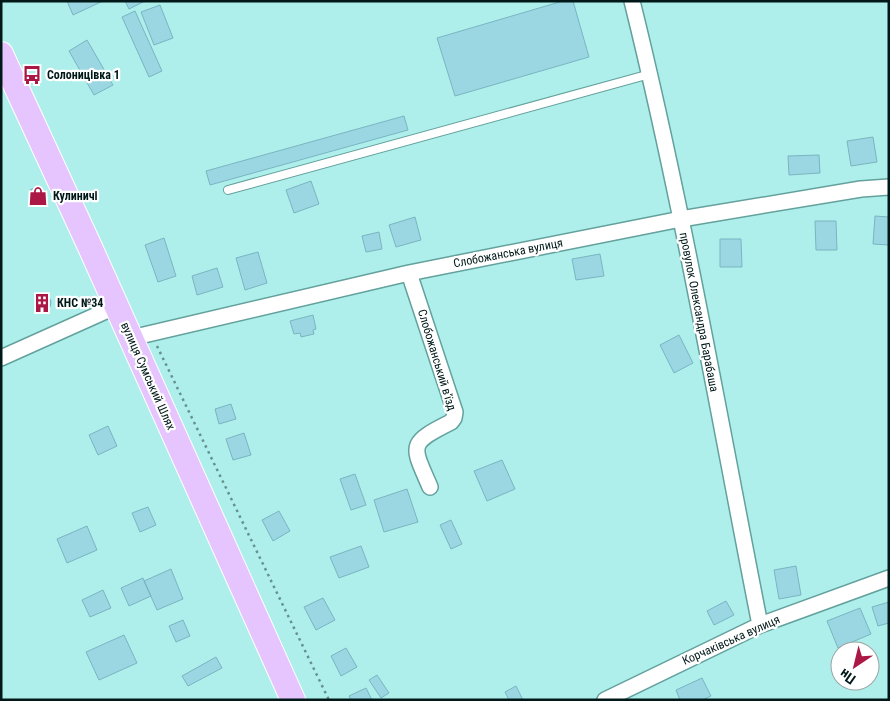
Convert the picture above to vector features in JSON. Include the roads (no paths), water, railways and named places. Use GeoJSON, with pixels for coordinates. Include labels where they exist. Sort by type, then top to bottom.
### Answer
{"type":"FeatureCollection","features":[{"type":"Feature","properties":{"kind":"main road","name":"вулиця Сумський Шлях"},"geometry":{"type":"LineString","coordinates":[[1,54],[117,306],[141,335],[293,700]]}},
{"type":"Feature","properties":{"kind":"street","name":"провулок Олександра Барабаша"},"geometry":{"type":"LineString","coordinates":[[632,1],[650,74],[681,219],[760,625]]}},
{"type":"Feature","properties":{"kind":"street","name":"Слобожанська вулиця"},"geometry":{"type":"LineString","coordinates":[[141,335],[409,273],[681,219],[861,189],[889,187]]}},
{"type":"Feature","properties":{"kind":"street","name":"Слобожанський в'їзд"},"geometry":{"type":"LineString","coordinates":[[409,273],[455,412],[451,422],[422,439],[416,448],[417,458],[430,486]]}},
{"type":"Feature","properties":{"kind":"street"},"geometry":{"type":"LineString","coordinates":[[1,358],[117,306]]}},
{"type":"Feature","properties":{"kind":"street","name":"Корчаківська вулиця"},"geometry":{"type":"LineString","coordinates":[[605,700],[760,625],[889,578]]}},
{"type":"Feature","properties":{"kind":"lane"},"geometry":{"type":"LineString","coordinates":[[228,190],[650,74]]}},
{"type":"Feature","properties":{"kind":"place","name":"Солоницівка 1"},"geometry":{"type":"Point","coordinates":[32,75]}},
{"type":"Feature","properties":{"kind":"place","name":"Кулиничі"},"geometry":{"type":"Point","coordinates":[38,196]}},
{"type":"Feature","properties":{"kind":"place","name":"КНС №34"},"geometry":{"type":"Point","coordinates":[42,303]}}]}
